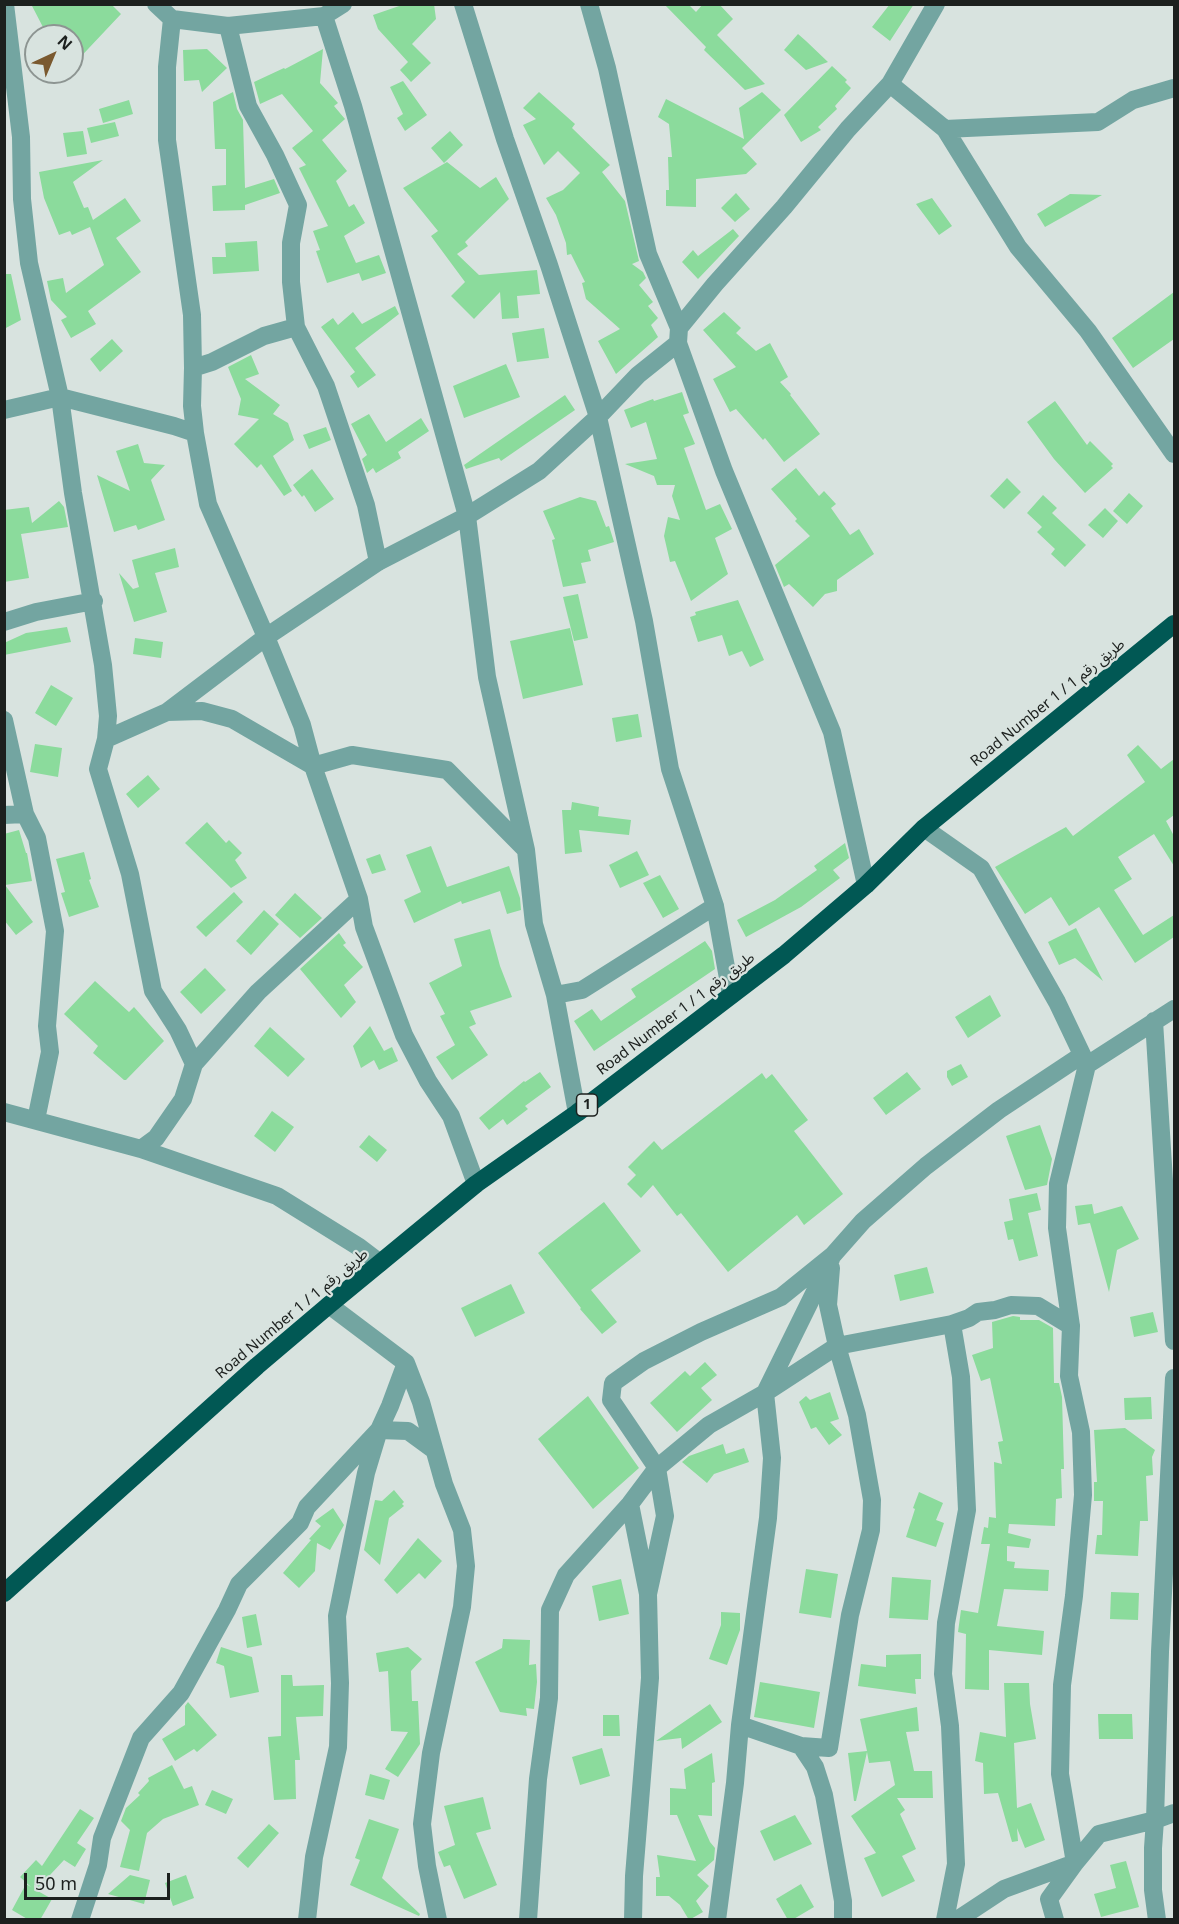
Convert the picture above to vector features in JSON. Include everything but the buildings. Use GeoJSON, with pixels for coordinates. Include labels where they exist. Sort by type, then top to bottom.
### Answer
{"type":"FeatureCollection","features":[{"type":"Feature","properties":{"kind":"highway","name":"Road Number 1 / طريق رقم 1"},"geometry":{"type":"LineString","coordinates":[[4,1593],[328,1305],[476,1184],[577,1113],[784,955],[866,885],[924,828],[1174,624]]}},
{"type":"Feature","properties":{"kind":"street"},"geometry":{"type":"LineString","coordinates":[[5,4],[21,137],[22,199],[28,263],[60,397],[73,493],[104,664],[108,716],[106,739],[98,769],[109,801],[118,842],[130,874],[153,991],[178,1030],[194,1064]]}},
{"type":"Feature","properties":{"kind":"street"},"geometry":{"type":"LineString","coordinates":[[156,4],[172,19],[228,26],[324,16],[343,4]]}},
{"type":"Feature","properties":{"kind":"street"},"geometry":{"type":"LineString","coordinates":[[463,4],[598,417],[644,621],[670,769],[716,906],[731,995]]}},
{"type":"Feature","properties":{"kind":"street"},"geometry":{"type":"LineString","coordinates":[[589,4],[607,68],[648,254],[679,336],[724,471],[832,732],[866,885]]}},
{"type":"Feature","properties":{"kind":"street"},"geometry":{"type":"LineString","coordinates":[[106,739],[167,712],[266,637],[378,562],[467,516],[539,471],[598,417],[679,336],[715,284],[784,207],[842,136],[890,84],[936,4]]}},
{"type":"Feature","properties":{"kind":"street"},"geometry":{"type":"LineString","coordinates":[[324,16],[353,106],[467,516],[487,677],[526,850],[534,924],[555,995],[577,1113]]}},
{"type":"Feature","properties":{"kind":"street"},"geometry":{"type":"LineString","coordinates":[[172,19],[167,66],[167,140],[192,315],[194,368],[192,406],[208,504],[302,725],[359,899],[364,927],[404,1035],[428,1081],[451,1116],[476,1184]]}},
{"type":"Feature","properties":{"kind":"street"},"geometry":{"type":"LineString","coordinates":[[228,26],[248,106],[275,155],[298,205],[291,243],[291,282],[296,327],[326,386],[366,505],[378,562]]}},
{"type":"Feature","properties":{"kind":"street"},"geometry":{"type":"LineString","coordinates":[[890,84],[945,129],[1018,247],[1088,331],[1174,454]]}},
{"type":"Feature","properties":{"kind":"street"},"geometry":{"type":"LineString","coordinates":[[945,129],[1098,122],[1132,100],[1174,88]]}},
{"type":"Feature","properties":{"kind":"street"},"geometry":{"type":"LineString","coordinates":[[194,368],[212,362],[264,336],[296,327]]}},
{"type":"Feature","properties":{"kind":"street"},"geometry":{"type":"LineString","coordinates":[[4,410],[60,397],[174,426],[195,434]]}},
{"type":"Feature","properties":{"kind":"street"},"geometry":{"type":"LineString","coordinates":[[4,622],[36,612],[94,601]]}},
{"type":"Feature","properties":{"kind":"street"},"geometry":{"type":"LineString","coordinates":[[167,712],[202,711],[232,719],[314,766],[352,755],[447,770],[526,850]]}},
{"type":"Feature","properties":{"kind":"street"},"geometry":{"type":"LineString","coordinates":[[4,720],[25,814],[37,838],[55,931],[47,1026],[50,1052],[36,1120]]}},
{"type":"Feature","properties":{"kind":"street"},"geometry":{"type":"LineString","coordinates":[[4,815],[25,814]]}},
{"type":"Feature","properties":{"kind":"street"},"geometry":{"type":"LineString","coordinates":[[924,828],[981,868],[1057,1002],[1085,1060],[1058,1184],[1057,1228],[1071,1326],[1069,1376],[1081,1432],[1083,1495],[1074,1596],[1062,1685],[1060,1774],[1075,1863]]}},
{"type":"Feature","properties":{"kind":"street"},"geometry":{"type":"LineString","coordinates":[[141,1149],[156,1138],[183,1099],[194,1064],[258,992],[359,899]]}},
{"type":"Feature","properties":{"kind":"street"},"geometry":{"type":"LineString","coordinates":[[555,995],[582,990],[716,906]]}},
{"type":"Feature","properties":{"kind":"street"},"geometry":{"type":"LineString","coordinates":[[648,1594],[665,1516],[657,1468],[611,1401],[613,1383],[644,1361],[663,1351],[781,1297],[833,1255],[863,1221],[926,1166],[999,1110],[1174,1009]]}},
{"type":"Feature","properties":{"kind":"street"},"geometry":{"type":"LineString","coordinates":[[1154,1021],[1174,1341]]}},
{"type":"Feature","properties":{"kind":"street"},"geometry":{"type":"LineString","coordinates":[[4,1112],[141,1149],[277,1196],[359,1247],[380,1263]]}},
{"type":"Feature","properties":{"kind":"street"},"geometry":{"type":"LineString","coordinates":[[740,1725],[801,1746],[829,1748],[850,1615],[871,1530],[872,1500],[857,1415],[828,1305],[833,1255]]}},
{"type":"Feature","properties":{"kind":"street"},"geometry":{"type":"LineString","coordinates":[[717,1920],[768,1518],[772,1458],[765,1393],[833,1255]]}},
{"type":"Feature","properties":{"kind":"street"},"geometry":{"type":"LineString","coordinates":[[328,1305],[406,1363],[444,1484],[462,1530],[466,1566],[462,1608],[431,1754],[422,1824],[427,1866],[438,1920]]}},
{"type":"Feature","properties":{"kind":"street"},"geometry":{"type":"LineString","coordinates":[[528,1920],[538,1779],[549,1698],[550,1610],[566,1575],[630,1504],[657,1468],[709,1425],[765,1393],[837,1346],[952,1324],[978,1312],[1011,1305],[1038,1306],[1071,1326]]}},
{"type":"Feature","properties":{"kind":"street"},"geometry":{"type":"LineString","coordinates":[[945,1920],[956,1864],[951,1736],[943,1674],[944,1654],[946,1623],[967,1510],[961,1377],[952,1324]]}},
{"type":"Feature","properties":{"kind":"street"},"geometry":{"type":"LineString","coordinates":[[307,1920],[314,1857],[338,1747],[340,1683],[337,1616],[366,1473],[379,1430],[406,1363]]}},
{"type":"Feature","properties":{"kind":"street"},"geometry":{"type":"LineString","coordinates":[[1157,1920],[1153,1890],[1152,1848],[1174,1378]]}},
{"type":"Feature","properties":{"kind":"street"},"geometry":{"type":"LineString","coordinates":[[81,1920],[89,1888],[98,1865],[102,1838],[141,1738],[181,1693],[227,1610],[238,1584],[300,1523],[307,1507],[379,1430],[408,1431],[434,1450]]}},
{"type":"Feature","properties":{"kind":"street"},"geometry":{"type":"LineString","coordinates":[[630,1504],[648,1594],[650,1678],[634,1875],[633,1920]]}},
{"type":"Feature","properties":{"kind":"street"},"geometry":{"type":"LineString","coordinates":[[801,1746],[815,1767],[824,1795],[843,1901],[843,1920]]}},
{"type":"Feature","properties":{"kind":"street"},"geometry":{"type":"LineString","coordinates":[[1055,1920],[1049,1899],[1099,1834],[1155,1821],[1174,1813]]}},
{"type":"Feature","properties":{"kind":"street"},"geometry":{"type":"LineString","coordinates":[[957,1920],[1004,1889],[1075,1863]]}}]}
